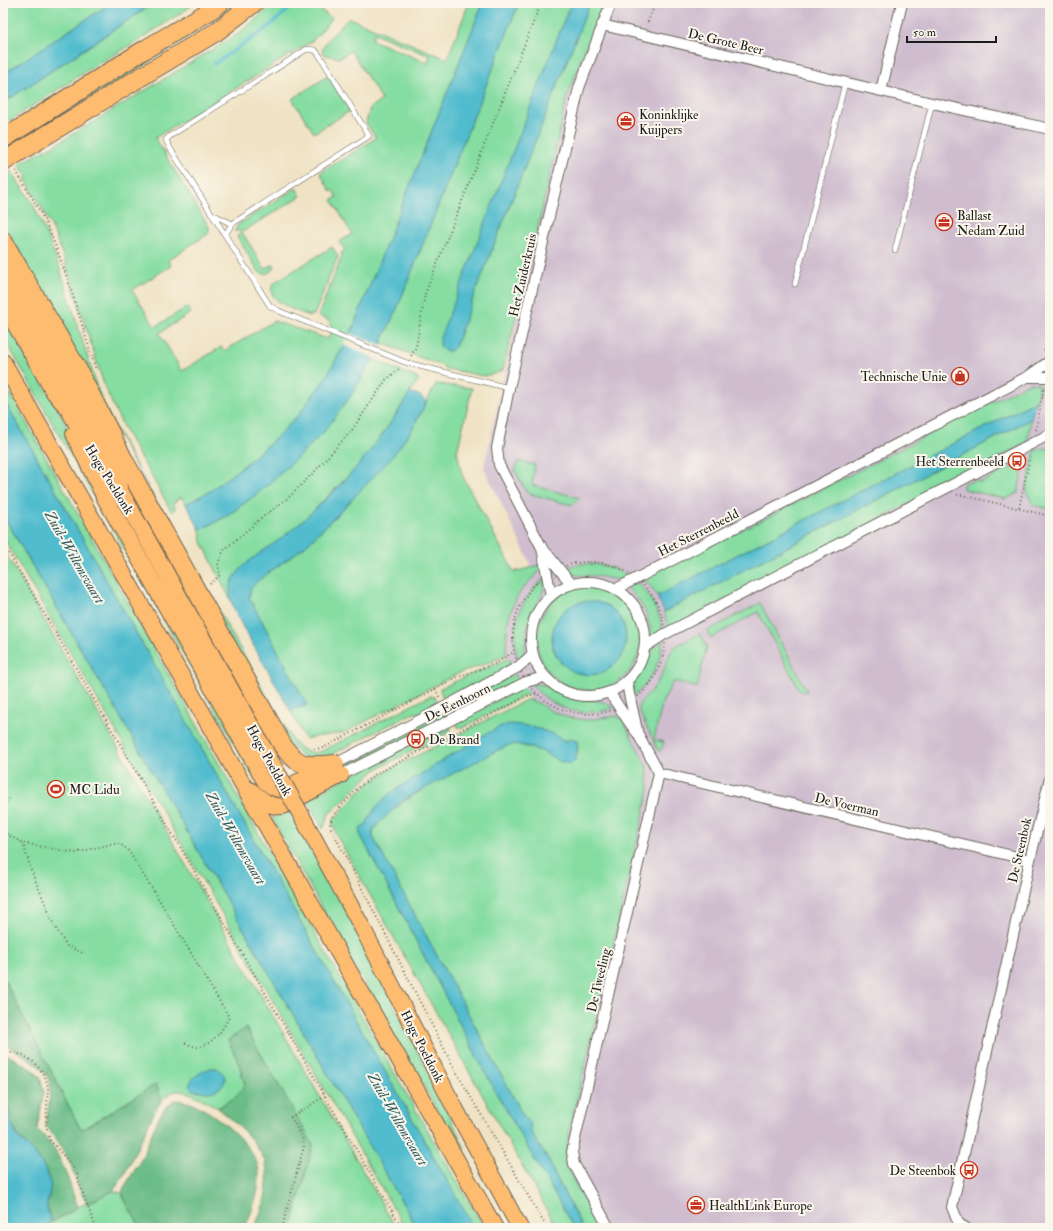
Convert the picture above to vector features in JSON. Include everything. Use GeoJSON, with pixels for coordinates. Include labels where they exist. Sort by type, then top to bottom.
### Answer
{"type":"FeatureCollection","features":[{"type":"Feature","properties":{"kind":"highway"},"geometry":{"type":"LineString","coordinates":[[3,139],[144,50],[208,12],[220,3]]}},
{"type":"Feature","properties":{"kind":"highway"},"geometry":{"type":"LineString","coordinates":[[8,165],[134,81],[216,32],[254,3]]}},
{"type":"Feature","properties":{"kind":"highway"},"geometry":{"type":"LineString","coordinates":[[3,241],[78,370],[126,464],[283,746],[291,756],[301,763],[338,770]]}},
{"type":"Feature","properties":{"kind":"highway"},"geometry":{"type":"LineString","coordinates":[[3,273],[78,404],[93,438],[111,470],[118,487]]}},
{"type":"Feature","properties":{"kind":"highway","name":"Hoge Poeldonk"},"geometry":{"type":"LineString","coordinates":[[3,303],[54,392],[68,408],[106,474],[118,487],[299,811],[363,929],[450,1099],[520,1228]]}},
{"type":"Feature","properties":{"kind":"highway","name":"Hoge Poeldonk"},"geometry":{"type":"LineString","coordinates":[[3,362],[495,1228]]}},
{"type":"Feature","properties":{"kind":"highway"},"geometry":{"type":"LineString","coordinates":[[54,392],[105,498],[265,782],[278,790],[338,770]]}},
{"type":"Feature","properties":{"kind":"highway"},"geometry":{"type":"LineString","coordinates":[[242,784],[270,806],[277,807],[290,803],[338,770]]}},
{"type":"Feature","properties":{"kind":"street","name":"Het Zuiderkruis"},"geometry":{"type":"LineString","coordinates":[[572,584],[542,548],[499,465],[497,448],[509,388],[578,88],[611,3]]}},
{"type":"Feature","properties":{"kind":"street"},"geometry":{"type":"LineString","coordinates":[[881,91],[902,3]]}},
{"type":"Feature","properties":{"kind":"street","name":"De Grote Beer"},"geometry":{"type":"LineString","coordinates":[[602,25],[932,103],[1050,129]]}},
{"type":"Feature","properties":{"kind":"street","name":"Het Sterrenbeeld"},"geometry":{"type":"LineString","coordinates":[[616,589],[1027,377],[1050,361]]}},
{"type":"Feature","properties":{"kind":"street","name":"Het Sterrenbeeld"},"geometry":{"type":"LineString","coordinates":[[1027,377],[1050,377]]}},
{"type":"Feature","properties":{"kind":"street"},"geometry":{"type":"LineString","coordinates":[[646,646],[665,634],[1050,434]]}},
{"type":"Feature","properties":{"kind":"street","name":"Het Zuiderkruis"},"geometry":{"type":"LineString","coordinates":[[542,548],[551,596]]}},
{"type":"Feature","properties":{"kind":"street"},"geometry":{"type":"LineString","coordinates":[[576,582],[596,582],[616,589],[628,597],[636,608],[645,627],[646,646],[642,661],[636,672],[627,682],[609,692],[600,695],[581,695],[562,689],[544,677],[537,668],[532,655],[531,640],[535,616],[551,596],[560,589],[576,582]]}},
{"type":"Feature","properties":{"kind":"street","name":"De Eenhoorn"},"geometry":{"type":"LineString","coordinates":[[338,770],[426,717],[518,667],[532,655]]}},
{"type":"Feature","properties":{"kind":"street","name":"De Eenhoorn"},"geometry":{"type":"LineString","coordinates":[[338,770],[397,746],[451,721],[526,682],[544,677]]}},
{"type":"Feature","properties":{"kind":"street"},"geometry":{"type":"LineString","coordinates":[[627,682],[638,734]]}},
{"type":"Feature","properties":{"kind":"street"},"geometry":{"type":"LineString","coordinates":[[609,692],[638,734],[659,773]]}},
{"type":"Feature","properties":{"kind":"street","name":"De Voerman"},"geometry":{"type":"LineString","coordinates":[[659,773],[1030,860]]}},
{"type":"Feature","properties":{"kind":"street","name":"De Tweeling"},"geometry":{"type":"LineString","coordinates":[[609,1228],[574,1164],[572,1152],[659,773]]}},
{"type":"Feature","properties":{"kind":"street","name":"De Steenbok"},"geometry":{"type":"LineString","coordinates":[[966,1228],[959,1224],[952,1207],[1030,860],[1050,778]]}},
{"type":"Feature","properties":{"kind":"lane"},"geometry":{"type":"LineString","coordinates":[[225,235],[232,224],[369,136],[315,50],[307,49],[166,140],[225,235],[270,306],[279,312],[407,364],[509,388]]}},
{"type":"Feature","properties":{"kind":"lane"},"geometry":{"type":"LineString","coordinates":[[795,284],[845,82]]}},
{"type":"Feature","properties":{"kind":"lane"},"geometry":{"type":"LineString","coordinates":[[895,250],[932,103]]}},
{"type":"Feature","properties":{"kind":"lane"},"geometry":{"type":"LineString","coordinates":[[212,213],[232,224]]}},
{"type":"Feature","properties":{"kind":"path"},"geometry":{"type":"LineString","coordinates":[[209,585],[220,575],[218,563],[224,550],[289,497],[315,471],[352,430],[386,380],[407,364],[416,347],[425,294],[541,3]]}},
{"type":"Feature","properties":{"kind":"path"},"geometry":{"type":"LineString","coordinates":[[643,34],[652,9],[644,3]]}},
{"type":"Feature","properties":{"kind":"path"},"geometry":{"type":"LineString","coordinates":[[8,165],[34,200],[48,229],[62,264],[97,374]]}},
{"type":"Feature","properties":{"kind":"path"},"geometry":{"type":"LineString","coordinates":[[954,496],[962,495],[1050,516]]}},
{"type":"Feature","properties":{"kind":"path"},"geometry":{"type":"LineString","coordinates":[[3,543],[402,1228]]}},
{"type":"Feature","properties":{"kind":"path"},"geometry":{"type":"LineString","coordinates":[[585,562],[599,562],[620,569],[636,578],[648,590],[657,604],[662,618],[666,644],[657,672],[646,688],[631,702],[620,708],[595,714],[570,712],[546,702],[536,694],[526,682],[518,667],[514,652],[512,637],[514,622],[518,608],[530,589],[547,574],[558,568],[585,562]]}},
{"type":"Feature","properties":{"kind":"path"},"geometry":{"type":"LineString","coordinates":[[308,749],[323,748],[458,677],[494,664],[514,652]]}},
{"type":"Feature","properties":{"kind":"path"},"geometry":{"type":"LineString","coordinates":[[536,694],[527,696],[368,779],[333,815],[330,823],[331,828],[451,1062],[547,1228]]}},
{"type":"Feature","properties":{"kind":"path"},"geometry":{"type":"LineString","coordinates":[[3,805],[9,799]]}},
{"type":"Feature","properties":{"kind":"path"},"geometry":{"type":"LineString","coordinates":[[3,832],[23,843],[75,853],[110,844],[120,844],[128,850],[162,903],[230,1017],[224,1028],[211,1042],[197,1047],[183,1042]]}},
{"type":"Feature","properties":{"kind":"path"},"geometry":{"type":"LineString","coordinates":[[23,843],[31,870],[54,925],[67,946],[85,954]]}},
{"type":"Feature","properties":{"kind":"path"},"geometry":{"type":"LineString","coordinates":[[3,1051],[23,1055],[35,1063],[45,1076],[48,1087],[46,1125],[50,1140],[77,1172],[78,1180],[96,1228]]}},
{"type":"Feature","properties":{"kind":"path"},"geometry":{"type":"LineString","coordinates":[[282,1228],[304,1146],[302,1138],[291,1117],[325,1096]]}},
{"type":"Feature","properties":{"kind":"shaded area"},"geometry":{"type":"Polygon","coordinates":[[[603,3],[1050,3],[1050,1228],[598,1228],[561,1160],[621,744],[533,702],[508,664],[502,634],[513,596],[534,571],[484,468],[566,97],[603,3]]]}},
{"type":"Feature","properties":{"kind":"green space"},"geometry":{"type":"Polygon","coordinates":[[[3,3],[111,3],[3,74],[3,3]]]}},
{"type":"Feature","properties":{"kind":"green space"},"geometry":{"type":"Polygon","coordinates":[[[154,3],[196,3],[135,43],[99,63],[3,125],[3,103],[154,3]]]}},
{"type":"Feature","properties":{"kind":"green space"},"geometry":{"type":"Polygon","coordinates":[[[227,3],[235,3],[213,20],[92,98],[89,94],[227,3]]]}},
{"type":"Feature","properties":{"kind":"green space"},"geometry":{"type":"Polygon","coordinates":[[[275,3],[312,4],[332,18],[311,42],[155,138],[209,227],[208,234],[168,260],[171,266],[132,290],[155,327],[187,307],[191,313],[159,333],[182,371],[221,347],[224,351],[274,321],[328,339],[333,327],[329,324],[330,321],[318,316],[342,256],[341,253],[345,250],[339,242],[352,234],[332,200],[337,197],[333,190],[331,192],[320,173],[376,138],[366,123],[370,108],[382,100],[351,51],[339,58],[325,55],[322,51],[330,38],[349,18],[447,59],[469,3],[483,3],[350,335],[325,379],[300,413],[275,439],[242,467],[210,491],[186,504],[181,497],[173,503],[176,509],[172,512],[128,436],[115,410],[103,382],[65,261],[52,227],[25,178],[28,175],[23,171],[19,164],[60,142],[238,34],[275,3]],[[374,33],[372,40],[428,63],[430,56],[374,33]]]}},
{"type":"Feature","properties":{"kind":"green space"},"geometry":{"type":"Polygon","coordinates":[[[519,3],[571,3],[441,338],[440,346],[455,347],[590,3],[603,3],[567,97],[538,227],[503,370],[495,374],[483,376],[443,368],[443,366],[381,343],[396,311],[519,3]]]}},
{"type":"Feature","properties":{"kind":"green space"},"geometry":{"type":"Polygon","coordinates":[[[328,76],[350,111],[314,133],[292,99],[328,76]]]}},
{"type":"Feature","properties":{"kind":"green space"},"geometry":{"type":"Polygon","coordinates":[[[9,169],[32,202],[45,231],[59,266],[96,384],[113,424],[293,741],[305,751],[320,752],[430,696],[435,697],[440,706],[411,714],[322,759],[303,757],[285,740],[3,223],[3,175],[9,169]]]}},
{"type":"Feature","properties":{"kind":"green space"},"geometry":{"type":"Polygon","coordinates":[[[296,188],[301,196],[242,232],[265,269],[274,264],[275,268],[266,274],[263,274],[259,272],[237,236],[241,233],[239,230],[235,232],[236,228],[239,224],[296,188]]]}},
{"type":"Feature","properties":{"kind":"green space"},"geometry":{"type":"Polygon","coordinates":[[[332,247],[338,256],[314,315],[310,316],[290,308],[276,299],[272,294],[271,288],[275,282],[332,247]]]}},
{"type":"Feature","properties":{"kind":"green space"},"geometry":{"type":"Polygon","coordinates":[[[3,315],[61,415],[77,448],[255,773],[252,775],[3,336],[3,315]]]}},
{"type":"Feature","properties":{"kind":"green space"},"geometry":{"type":"Polygon","coordinates":[[[373,359],[419,379],[382,436],[360,464],[305,519],[277,542],[250,561],[230,592],[232,603],[202,542],[200,530],[227,516],[261,491],[323,433],[350,397],[373,359]]]}},
{"type":"Feature","properties":{"kind":"green space"},"geometry":{"type":"Polygon","coordinates":[[[3,381],[365,1022],[484,1228],[474,1228],[3,398],[3,381]]]}},
{"type":"Feature","properties":{"kind":"green space"},"geometry":{"type":"Polygon","coordinates":[[[1029,383],[1040,385],[1036,401],[657,596],[643,578],[762,520],[1029,383]]]}},
{"type":"Feature","properties":{"kind":"green space"},"geometry":{"type":"Polygon","coordinates":[[[436,384],[472,388],[457,452],[462,475],[514,572],[540,565],[540,571],[522,590],[512,608],[507,630],[506,655],[457,674],[343,733],[305,739],[290,710],[306,706],[249,597],[251,588],[260,579],[304,547],[342,510],[391,456],[411,431],[436,384]]]}},
{"type":"Feature","properties":{"kind":"green space"},"geometry":{"type":"Polygon","coordinates":[[[1031,419],[1027,443],[668,629],[664,612],[1031,419]]]}},
{"type":"Feature","properties":{"kind":"green space"},"geometry":{"type":"Polygon","coordinates":[[[1046,448],[1050,450],[1050,509],[1033,505],[1026,491],[1035,450],[1046,448]]]}},
{"type":"Feature","properties":{"kind":"green space"},"geometry":{"type":"Polygon","coordinates":[[[1025,460],[1018,493],[1006,499],[963,489],[965,482],[979,481],[980,483],[1025,460]]]}},
{"type":"Feature","properties":{"kind":"green space"},"geometry":{"type":"Polygon","coordinates":[[[518,461],[535,465],[532,485],[580,498],[571,505],[527,493],[515,471],[518,461]]]}},
{"type":"Feature","properties":{"kind":"green space"},"geometry":{"type":"Polygon","coordinates":[[[3,515],[417,1228],[405,1228],[3,537],[3,515]]]}},
{"type":"Feature","properties":{"kind":"green space","name":"MC Lidu"},"geometry":{"type":"Polygon","coordinates":[[[3,549],[396,1228],[291,1228],[313,1145],[246,1029],[229,1040],[239,1064],[245,1085],[234,1098],[218,1108],[189,1093],[177,1091],[168,1094],[162,1100],[156,1085],[81,1130],[3,977],[3,549]]]}},
{"type":"Feature","properties":{"kind":"green space"},"geometry":{"type":"Polygon","coordinates":[[[581,564],[607,566],[631,577],[613,579],[596,576],[575,575],[563,568],[581,564]]]}},
{"type":"Feature","properties":{"kind":"green space"},"geometry":{"type":"Polygon","coordinates":[[[545,578],[545,585],[541,597],[529,621],[525,649],[519,661],[515,638],[518,615],[529,595],[545,578]]]}},
{"type":"Feature","properties":{"kind":"green space"},"geometry":{"type":"Polygon","coordinates":[[[637,582],[654,604],[663,631],[651,637],[649,622],[641,603],[626,587],[637,582]]]}},
{"type":"Feature","properties":{"kind":"green space"},"geometry":{"type":"Polygon","coordinates":[[[588,586],[613,592],[629,605],[639,623],[641,642],[636,660],[625,676],[608,687],[586,690],[566,685],[553,676],[543,663],[537,642],[540,621],[552,602],[566,591],[588,586]],[[623,622],[552,647],[561,663],[602,673],[609,669],[620,658],[625,645],[625,630],[623,622]]]}},
{"type":"Feature","properties":{"kind":"green space"},"geometry":{"type":"Polygon","coordinates":[[[760,603],[807,691],[800,691],[758,612],[711,638],[707,631],[760,603]]]}},
{"type":"Feature","properties":{"kind":"green space"},"geometry":{"type":"Polygon","coordinates":[[[700,634],[707,646],[697,688],[678,682],[673,682],[663,700],[654,740],[664,742],[659,752],[639,711],[639,704],[652,690],[662,675],[671,651],[677,645],[700,634]]]}},
{"type":"Feature","properties":{"kind":"green space"},"geometry":{"type":"Polygon","coordinates":[[[663,640],[660,657],[654,672],[639,692],[632,698],[635,681],[644,668],[654,647],[663,640]]]}},
{"type":"Feature","properties":{"kind":"green space"},"geometry":{"type":"Polygon","coordinates":[[[509,658],[512,667],[448,701],[443,697],[440,690],[441,688],[509,658]]]}},
{"type":"Feature","properties":{"kind":"green space"},"geometry":{"type":"Polygon","coordinates":[[[515,674],[520,682],[453,716],[449,708],[515,674]]]}},
{"type":"Feature","properties":{"kind":"green space"},"geometry":{"type":"Polygon","coordinates":[[[536,684],[549,686],[571,698],[604,702],[614,708],[590,712],[569,710],[549,701],[540,694],[532,685],[536,684]]]}},
{"type":"Feature","properties":{"kind":"green space"},"geometry":{"type":"Polygon","coordinates":[[[523,687],[529,693],[462,728],[457,726],[457,721],[523,687]]]}},
{"type":"Feature","properties":{"kind":"green space"},"geometry":{"type":"Polygon","coordinates":[[[528,699],[551,711],[567,717],[585,720],[616,716],[623,720],[647,767],[649,790],[568,1137],[566,1154],[573,1180],[601,1228],[582,1228],[552,1169],[549,1160],[531,1132],[530,1124],[524,1117],[373,837],[377,826],[390,813],[408,799],[453,773],[506,746],[516,744],[542,751],[552,757],[575,761],[578,748],[577,741],[484,735],[385,797],[372,813],[366,824],[360,829],[360,834],[494,1089],[574,1228],[557,1228],[338,838],[333,825],[334,819],[362,789],[387,771],[528,699]]]}},
{"type":"Feature","properties":{"kind":"green space"},"geometry":{"type":"Polygon","coordinates":[[[443,711],[447,718],[303,792],[299,786],[443,711]]]}},
{"type":"Feature","properties":{"kind":"green space"},"geometry":{"type":"Polygon","coordinates":[[[450,725],[451,729],[448,733],[375,770],[329,814],[323,829],[307,799],[364,768],[450,725]]]}},
{"type":"Feature","properties":{"kind":"green space"},"geometry":{"type":"Polygon","coordinates":[[[288,809],[343,906],[443,1101],[465,1149],[461,1151],[340,941],[272,818],[288,809]]]}},
{"type":"Feature","properties":{"kind":"green space"},"geometry":{"type":"Polygon","coordinates":[[[3,977],[80,1128],[83,1129],[156,1084],[162,1100],[156,1109],[123,1177],[113,1191],[90,1202],[87,1203],[83,1197],[68,1158],[46,1125],[50,1094],[48,1077],[34,1062],[3,1043],[3,977]]]}},
{"type":"Feature","properties":{"kind":"green space"},"geometry":{"type":"Polygon","coordinates":[[[246,1028],[313,1145],[291,1228],[255,1228],[265,1198],[267,1175],[265,1161],[261,1153],[250,1139],[218,1108],[234,1098],[245,1085],[239,1064],[228,1040],[246,1028]]]}},
{"type":"Feature","properties":{"kind":"green space"},"geometry":{"type":"Polygon","coordinates":[[[3,1052],[34,1071],[40,1077],[44,1092],[37,1129],[45,1137],[60,1160],[67,1175],[77,1207],[51,1222],[47,1207],[50,1184],[37,1156],[18,1136],[12,1125],[8,1104],[3,1094],[3,1052]]]}},
{"type":"Feature","properties":{"kind":"green space"},"geometry":{"type":"Polygon","coordinates":[[[175,1100],[188,1102],[204,1109],[236,1134],[249,1149],[255,1159],[258,1170],[259,1184],[245,1228],[141,1228],[129,1209],[124,1198],[123,1189],[141,1160],[157,1121],[165,1108],[175,1100]]]}},
{"type":"Feature","properties":{"kind":"green space"},"geometry":{"type":"Polygon","coordinates":[[[113,1191],[122,1193],[141,1228],[47,1228],[47,1225],[77,1207],[113,1191]]]}},
{"type":"Feature","properties":{"kind":"water"},"geometry":{"type":"Polygon","coordinates":[[[111,3],[154,3],[3,103],[3,74],[111,3]]]}},
{"type":"Feature","properties":{"kind":"water"},"geometry":{"type":"Polygon","coordinates":[[[483,3],[519,3],[396,311],[373,359],[350,397],[323,433],[261,491],[227,516],[200,530],[186,504],[210,491],[242,467],[275,439],[300,413],[325,379],[350,335],[483,3]]]}},
{"type":"Feature","properties":{"kind":"water"},"geometry":{"type":"Polygon","coordinates":[[[571,3],[590,3],[455,347],[451,351],[445,351],[440,346],[440,338],[571,3]]]}},
{"type":"Feature","properties":{"kind":"water"},"geometry":{"type":"Polygon","coordinates":[[[410,393],[420,396],[426,403],[411,431],[392,457],[342,510],[304,547],[260,579],[251,588],[249,597],[307,705],[290,710],[237,616],[231,599],[230,591],[232,582],[236,574],[243,567],[296,526],[342,483],[377,442],[410,393]]]}},
{"type":"Feature","properties":{"kind":"water","name":"Zuid-Willemsvaart"},"geometry":{"type":"Polygon","coordinates":[[[3,398],[474,1228],[417,1228],[3,515],[3,398]]]}},
{"type":"Feature","properties":{"kind":"water"},"geometry":{"type":"Polygon","coordinates":[[[1036,401],[1031,419],[664,612],[657,596],[1036,401]]]}},
{"type":"Feature","properties":{"kind":"water"},"geometry":{"type":"Polygon","coordinates":[[[589,601],[610,607],[620,617],[626,638],[620,659],[610,669],[589,675],[568,669],[558,659],[552,638],[558,617],[568,607],[589,601]]]}},
{"type":"Feature","properties":{"kind":"water"},"geometry":{"type":"Polygon","coordinates":[[[510,724],[524,725],[542,730],[560,737],[561,740],[567,741],[569,739],[577,741],[575,759],[571,764],[559,761],[542,751],[529,747],[516,744],[506,746],[401,802],[374,828],[373,837],[524,1117],[530,1124],[531,1132],[549,1160],[552,1169],[582,1228],[574,1228],[494,1089],[360,834],[360,829],[366,825],[380,803],[392,792],[484,735],[501,726],[510,724]]]}},
{"type":"Feature","properties":{"kind":"water"},"geometry":{"type":"Polygon","coordinates":[[[209,1068],[217,1068],[223,1074],[225,1077],[224,1084],[217,1090],[211,1092],[192,1090],[189,1085],[193,1079],[209,1068]]]}},
{"type":"Feature","properties":{"kind":"water"},"geometry":{"type":"Polygon","coordinates":[[[3,1094],[14,1130],[20,1139],[36,1155],[49,1178],[50,1188],[47,1210],[51,1221],[47,1225],[47,1228],[3,1228],[3,1094]]]}},
{"type":"Feature","properties":{"kind":"pier"},"geometry":{"type":"Polygon","coordinates":[[[349,333],[382,346],[376,359],[343,345],[349,333]]]}},
{"type":"Feature","properties":{"kind":"waterway"},"geometry":{"type":"LineString","coordinates":[[214,64],[266,29],[296,3]]}},
{"type":"Feature","properties":{"kind":"place","name":"Koninklijke Kuijpers"},"geometry":{"type":"Point","coordinates":[626,121]}},
{"type":"Feature","properties":{"kind":"place","name":"Ballast Nedam Zuid"},"geometry":{"type":"Point","coordinates":[944,222]}},
{"type":"Feature","properties":{"kind":"place","name":"Technische Unie"},"geometry":{"type":"Point","coordinates":[960,376]}},
{"type":"Feature","properties":{"kind":"place","name":"Het Sterrenbeeld"},"geometry":{"type":"Point","coordinates":[1017,461]}},
{"type":"Feature","properties":{"kind":"place","name":"De Brand"},"geometry":{"type":"Point","coordinates":[416,739]}},
{"type":"Feature","properties":{"kind":"place","name":"MC Lidu"},"geometry":{"type":"Point","coordinates":[56,789]}},
{"type":"Feature","properties":{"kind":"place","name":"De Steenbok"},"geometry":{"type":"Point","coordinates":[969,1170]}},
{"type":"Feature","properties":{"kind":"place","name":"HealthLink Europe"},"geometry":{"type":"Point","coordinates":[696,1205]}}]}
